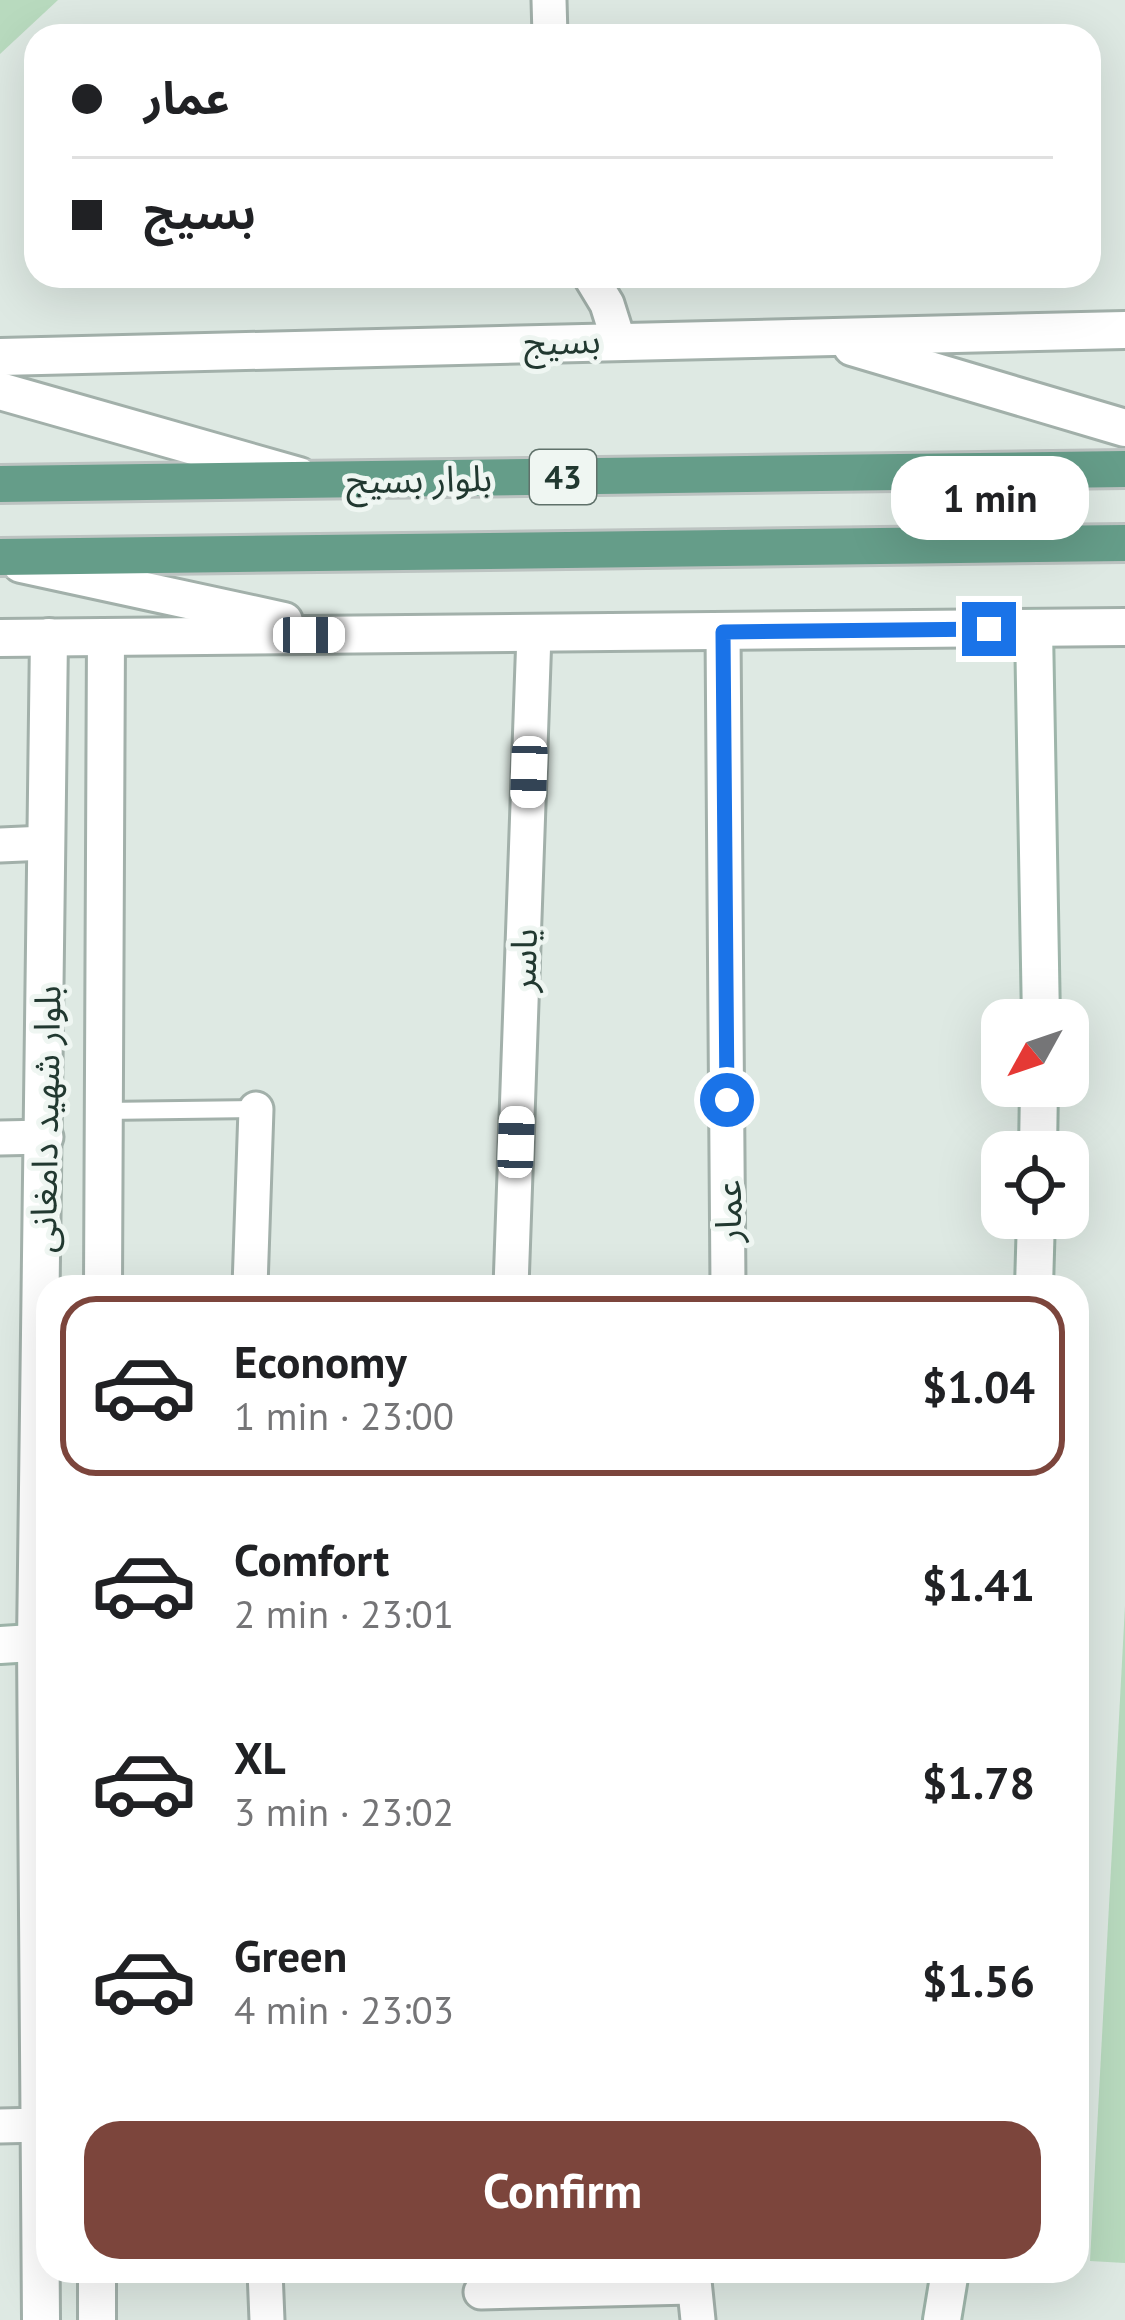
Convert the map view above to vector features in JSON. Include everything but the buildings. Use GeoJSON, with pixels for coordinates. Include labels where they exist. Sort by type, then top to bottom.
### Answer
{"type":"FeatureCollection","features":[{"type":"Feature","properties":{"kind":"main road","name":"بلوار بسیج"},"geometry":{"type":"LineString","coordinates":[[0,484],[1125,469]]}},
{"type":"Feature","properties":{"kind":"main road","name":"بلوار بسیج"},"geometry":{"type":"LineString","coordinates":[[0,558],[1125,542]]}},
{"type":"Feature","properties":{"kind":"street"},"geometry":{"type":"LineString","coordinates":[[597,288],[617,339]]}},
{"type":"Feature","properties":{"kind":"street","name":"بسیج"},"geometry":{"type":"LineString","coordinates":[[0,357],[1125,330]]}},
{"type":"Feature","properties":{"kind":"street"},"geometry":{"type":"LineString","coordinates":[[815,336],[1125,428]]}},
{"type":"Feature","properties":{"kind":"street"},"geometry":{"type":"LineString","coordinates":[[0,391],[314,481]]}},
{"type":"Feature","properties":{"kind":"street"},"geometry":{"type":"LineString","coordinates":[[0,558],[350,635]]}},
{"type":"Feature","properties":{"kind":"street"},"geometry":{"type":"LineString","coordinates":[[0,638],[1125,627]]}},
{"type":"Feature","properties":{"kind":"street"},"geometry":{"type":"LineString","coordinates":[[1034,629],[1041,999]]}},
{"type":"Feature","properties":{"kind":"street","name":"عمار"},"geometry":{"type":"LineString","coordinates":[[723,632],[728,1275]]}},
{"type":"Feature","properties":{"kind":"street","name":"یاسر"},"geometry":{"type":"LineString","coordinates":[[511,1275],[534,634]]}},
{"type":"Feature","properties":{"kind":"street","name":"بلوار شهید دامغانی"},"geometry":{"type":"LineString","coordinates":[[41,1275],[49,637]]}},
{"type":"Feature","properties":{"kind":"street","name":"بلوار شهید دامغانی"},"geometry":{"type":"LineString","coordinates":[[103,1275],[106,637]]}},
{"type":"Feature","properties":{"kind":"street"},"geometry":{"type":"LineString","coordinates":[[0,845],[46,843]]}},
{"type":"Feature","properties":{"kind":"street"},"geometry":{"type":"LineString","coordinates":[[250,1275],[256,1109]]}},
{"type":"Feature","properties":{"kind":"street"},"geometry":{"type":"LineString","coordinates":[[0,1138],[46,1137]]}},
{"type":"Feature","properties":{"kind":"street"},"geometry":{"type":"LineString","coordinates":[[1034,1275],[1035,1239]]}},
{"type":"Feature","properties":{"kind":"street","name":"بلوار شهید دامغانی"},"geometry":{"type":"LineString","coordinates":[[36,1418],[28,1643],[36,1918]]}},
{"type":"Feature","properties":{"kind":"street"},"geometry":{"type":"LineString","coordinates":[[0,2126],[36,2125]]}},
{"type":"Feature","properties":{"kind":"street","name":"بلوار شهید دامغانی"},"geometry":{"type":"LineString","coordinates":[[41,2283],[41,2320]]}},
{"type":"Feature","properties":{"kind":"street"},"geometry":{"type":"LineString","coordinates":[[97,2283],[97,2320]]}},
{"type":"Feature","properties":{"kind":"street"},"geometry":{"type":"LineString","coordinates":[[265,2283],[267,2320]]}},
{"type":"Feature","properties":{"kind":"street"},"geometry":{"type":"LineString","coordinates":[[929,2320],[942,2319],[948,2283]]}},
{"type":"Feature","properties":{"kind":"street"},"geometry":{"type":"LineString","coordinates":[[481,2294],[694,2293]]}},
{"type":"Feature","properties":{"kind":"lane"},"geometry":{"type":"LineString","coordinates":[[104,1111],[256,1109]]}},
{"type":"Feature","properties":{"kind":"green space"},"geometry":{"type":"Polygon","coordinates":[[[0,0],[58,0],[32,24],[24,24],[24,32],[0,54],[0,0]]]}},
{"type":"Feature","properties":{"kind":"green space"},"geometry":{"type":"Polygon","coordinates":[[[1125,1606],[1125,2263],[1090,2261],[1125,1606]]]}},
{"type":"Feature","properties":{"kind":"route"},"geometry":{"type":"LineString","coordinates":[[727,1100],[723,632],[989,629]]}}]}
